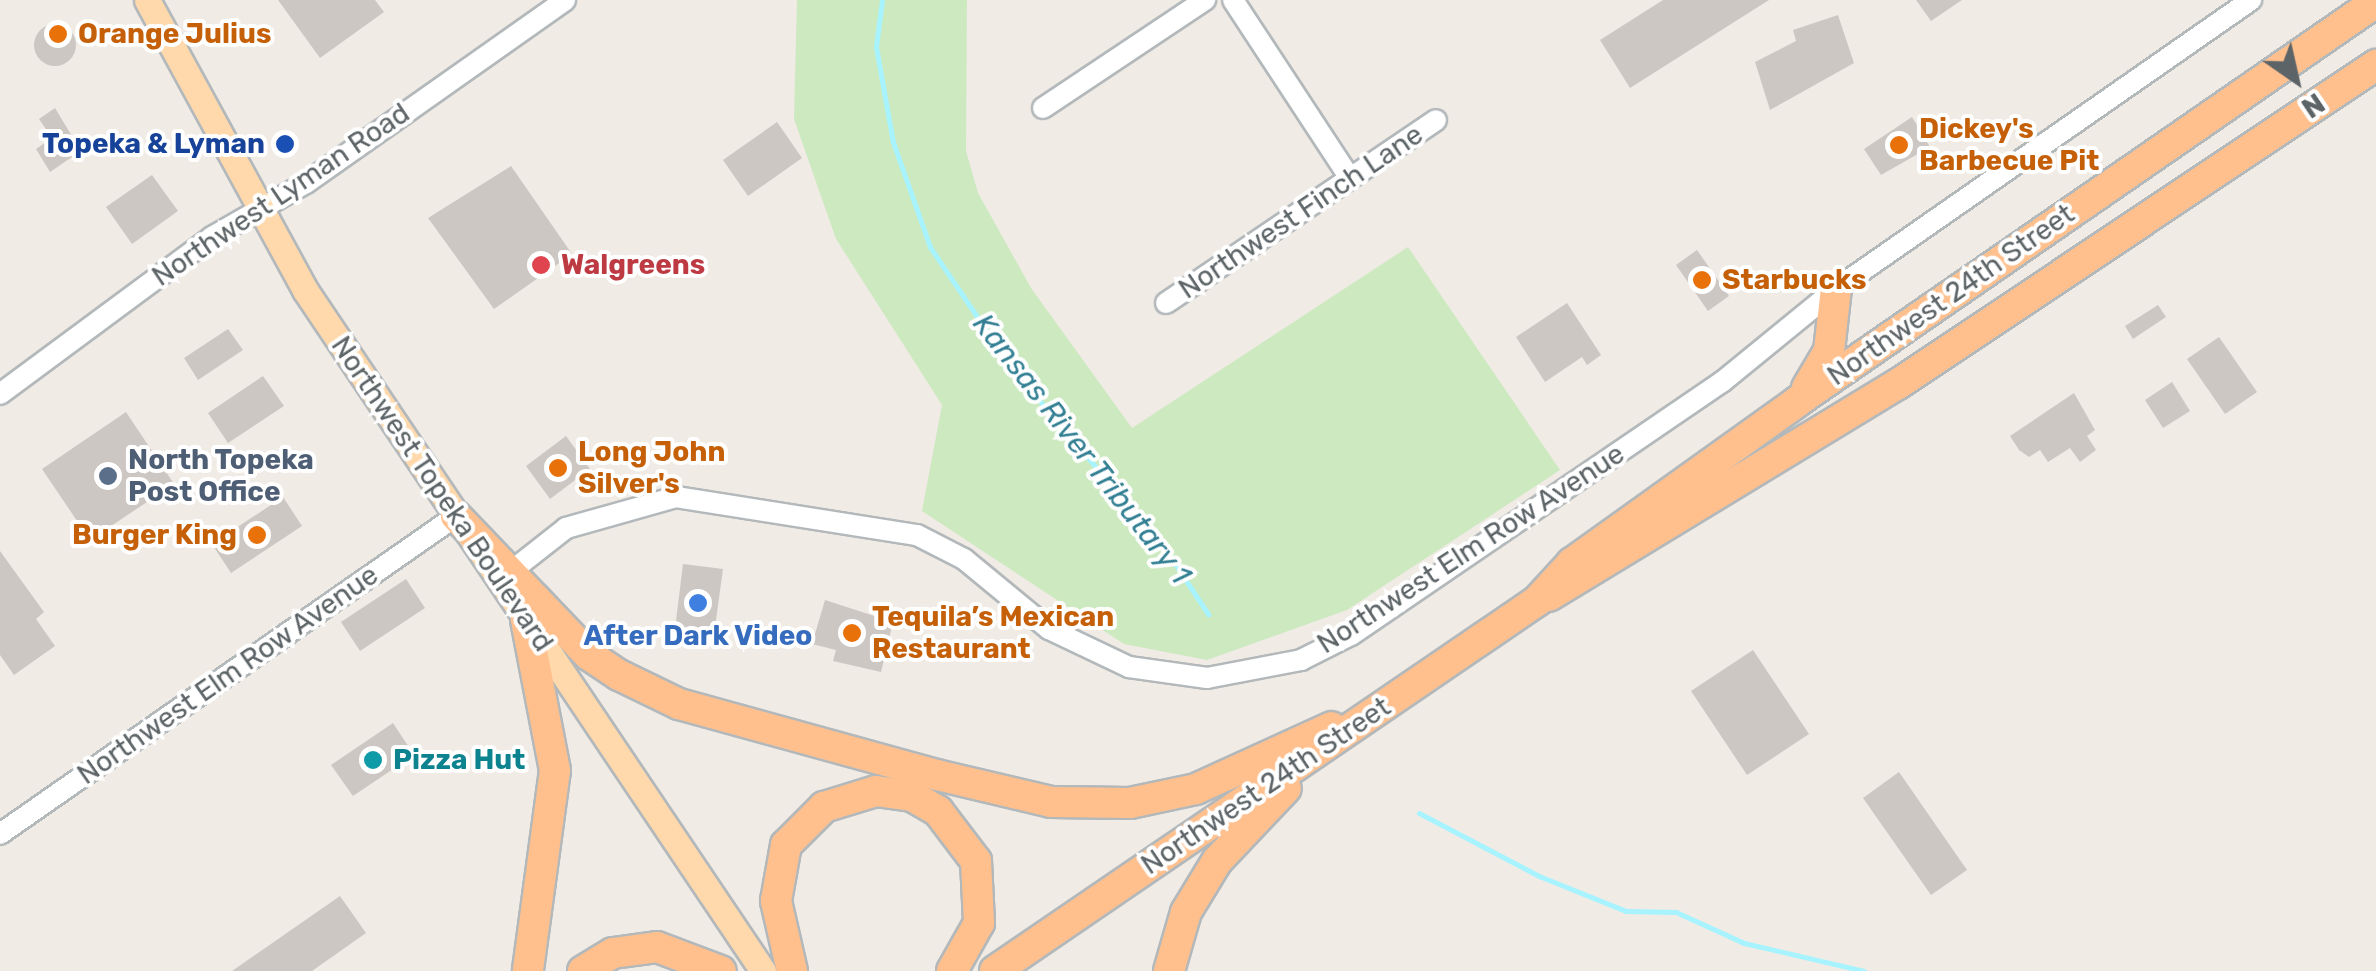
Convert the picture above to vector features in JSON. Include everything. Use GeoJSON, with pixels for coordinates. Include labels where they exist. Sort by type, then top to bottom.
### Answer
{"type":"FeatureCollection","features":[{"type":"Feature","properties":{"kind":"highway","name":"Northwest 24th Street"},"geometry":{"type":"LineString","coordinates":[[995,971],[1537,600],[1572,563],[1798,401],[2376,2]]}},
{"type":"Feature","properties":{"kind":"highway","name":"Northwest 24th Street"},"geometry":{"type":"LineString","coordinates":[[1537,600],[1578,585],[1914,374],[2376,65]]}},
{"type":"Feature","properties":{"kind":"highway"},"geometry":{"type":"LineString","coordinates":[[1798,401],[1830,351],[1836,289]]}},
{"type":"Feature","properties":{"kind":"highway"},"geometry":{"type":"LineString","coordinates":[[456,516],[504,576],[589,655],[658,696],[1051,802],[1119,804],[1196,789],[1274,748],[1373,712]]}},
{"type":"Feature","properties":{"kind":"highway"},"geometry":{"type":"LineString","coordinates":[[526,620],[554,770],[528,971]]}},
{"type":"Feature","properties":{"kind":"highway"},"geometry":{"type":"LineString","coordinates":[[1170,971],[1186,912],[1217,861],[1332,740]]}},
{"type":"Feature","properties":{"kind":"highway"},"geometry":{"type":"LineString","coordinates":[[792,971],[776,902],[786,845],[824,807],[876,791],[912,796],[938,810],[976,862],[979,923],[952,971]]}},
{"type":"Feature","properties":{"kind":"highway"},"geometry":{"type":"LineString","coordinates":[[583,971],[613,953],[657,947],[721,971]]}},
{"type":"Feature","properties":{"kind":"main road","name":"Northwest Topeka Boulevard"},"geometry":{"type":"LineString","coordinates":[[147,0],[258,211],[456,516]]}},
{"type":"Feature","properties":{"kind":"main road","name":"Northwest Topeka Boulevard"},"geometry":{"type":"LineString","coordinates":[[504,576],[526,620],[763,971]]}},
{"type":"Feature","properties":{"kind":"street","name":"Northwest Lyman Road"},"geometry":{"type":"LineString","coordinates":[[0,394],[566,0]]}},
{"type":"Feature","properties":{"kind":"street"},"geometry":{"type":"LineString","coordinates":[[1043,108],[1206,0]]}},
{"type":"Feature","properties":{"kind":"street"},"geometry":{"type":"LineString","coordinates":[[1234,0],[1350,178]]}},
{"type":"Feature","properties":{"kind":"street","name":"Northwest Elm Row Avenue"},"geometry":{"type":"LineString","coordinates":[[504,576],[590,517],[676,497],[916,535],[964,559],[1049,630],[1129,667],[1197,678],[1266,671],[1351,635],[1722,382],[1836,289],[2251,0]]}},
{"type":"Feature","properties":{"kind":"street","name":"Northwest Finch Lane"},"geometry":{"type":"LineString","coordinates":[[1166,303],[1436,120]]}},
{"type":"Feature","properties":{"kind":"street","name":"Northwest Elm Row Avenue"},"geometry":{"type":"LineString","coordinates":[[0,834],[456,516]]}},
{"type":"Feature","properties":{"kind":"green space"},"geometry":{"type":"Polygon","coordinates":[[[797,0],[967,0],[966,151],[978,193],[1031,288],[1132,428],[1408,247],[1560,470],[1347,610],[1207,660],[1124,644],[922,511],[942,405],[836,239],[794,119],[797,0]]]}},
{"type":"Feature","properties":{"kind":"building"},"geometry":{"type":"Polygon","coordinates":[[[278,0],[375,0],[384,12],[320,58],[278,0]]]}},
{"type":"Feature","properties":{"kind":"building"},"geometry":{"type":"Polygon","coordinates":[[[1663,0],[1769,0],[1630,88],[1600,40],[1663,0]]]}},
{"type":"Feature","properties":{"kind":"building"},"geometry":{"type":"Polygon","coordinates":[[[1916,0],[1962,0],[1931,21],[1916,0]]]}},
{"type":"Feature","properties":{"kind":"building"},"geometry":{"type":"Polygon","coordinates":[[[1838,15],[1854,63],[1770,110],[1755,62],[1796,41],[1793,30],[1838,15]]]}},
{"type":"Feature","properties":{"kind":"building"},"geometry":{"type":"Polygon","coordinates":[[[55,24],[70,30],[76,45],[70,60],[55,66],[40,60],[34,45],[40,30],[55,24]]]}},
{"type":"Feature","properties":{"kind":"building"},"geometry":{"type":"Polygon","coordinates":[[[55,108],[81,151],[50,172],[36,149],[52,138],[39,119],[55,108]]]}},
{"type":"Feature","properties":{"kind":"building","name":"Dickey's Barbecue Pit"},"geometry":{"type":"Polygon","coordinates":[[[1912,117],[1930,147],[1881,175],[1864,149],[1912,117]]]}},
{"type":"Feature","properties":{"kind":"building"},"geometry":{"type":"Polygon","coordinates":[[[777,122],[802,158],[748,196],[723,160],[777,122]]]}},
{"type":"Feature","properties":{"kind":"building","name":"Walgreens"},"geometry":{"type":"Polygon","coordinates":[[[511,166],[572,254],[494,309],[428,218],[511,166]]]}},
{"type":"Feature","properties":{"kind":"building"},"geometry":{"type":"Polygon","coordinates":[[[152,175],[178,211],[132,244],[106,207],[152,175]]]}},
{"type":"Feature","properties":{"kind":"building","name":"Starbucks"},"geometry":{"type":"Polygon","coordinates":[[[1697,250],[1729,296],[1708,311],[1676,265],[1697,250]]]}},
{"type":"Feature","properties":{"kind":"building"},"geometry":{"type":"Polygon","coordinates":[[[1567,303],[1601,355],[1587,365],[1582,357],[1545,382],[1516,337],[1567,303]]]}},
{"type":"Feature","properties":{"kind":"building"},"geometry":{"type":"Polygon","coordinates":[[[2158,305],[2166,317],[2133,339],[2125,326],[2158,305]]]}},
{"type":"Feature","properties":{"kind":"building"},"geometry":{"type":"Polygon","coordinates":[[[228,329],[243,350],[198,380],[184,358],[228,329]]]}},
{"type":"Feature","properties":{"kind":"building"},"geometry":{"type":"Polygon","coordinates":[[[2219,337],[2257,392],[2225,414],[2187,359],[2219,337]]]}},
{"type":"Feature","properties":{"kind":"building"},"geometry":{"type":"Polygon","coordinates":[[[263,376],[284,406],[228,443],[208,413],[263,376]]]}},
{"type":"Feature","properties":{"kind":"building"},"geometry":{"type":"Polygon","coordinates":[[[2172,382],[2190,411],[2163,428],[2145,400],[2172,382]]]}},
{"type":"Feature","properties":{"kind":"building"},"geometry":{"type":"Polygon","coordinates":[[[2074,393],[2095,430],[2087,436],[2096,450],[2080,462],[2070,448],[2048,462],[2040,450],[2029,457],[2019,450],[2010,436],[2074,393]]]}},
{"type":"Feature","properties":{"kind":"building","name":"North Topeka Post Office"},"geometry":{"type":"Polygon","coordinates":[[[126,412],[174,484],[90,540],[42,469],[126,412]]]}},
{"type":"Feature","properties":{"kind":"building","name":"Long John Silver's"},"geometry":{"type":"Polygon","coordinates":[[[566,436],[590,469],[550,499],[526,466],[566,436]]]}},
{"type":"Feature","properties":{"kind":"building","name":"Burger King"},"geometry":{"type":"Polygon","coordinates":[[[283,497],[302,526],[231,573],[212,544],[283,497]]]}},
{"type":"Feature","properties":{"kind":"building"},"geometry":{"type":"Polygon","coordinates":[[[0,551],[44,612],[36,619],[55,646],[14,675],[0,655],[0,551]]]}},
{"type":"Feature","properties":{"kind":"building","name":"After Dark Video"},"geometry":{"type":"Polygon","coordinates":[[[683,564],[723,569],[713,642],[674,637],[683,564]]]}},
{"type":"Feature","properties":{"kind":"building"},"geometry":{"type":"Polygon","coordinates":[[[406,579],[425,608],[360,651],[341,622],[406,579]]]}},
{"type":"Feature","properties":{"kind":"building","name":"Tequila’s Mexican Restaurant"},"geometry":{"type":"Polygon","coordinates":[[[825,600],[893,622],[881,672],[833,661],[836,650],[812,644],[825,600]]]}},
{"type":"Feature","properties":{"kind":"building"},"geometry":{"type":"Polygon","coordinates":[[[1753,650],[1809,734],[1747,775],[1691,691],[1753,650]]]}},
{"type":"Feature","properties":{"kind":"building","name":"Pizza Hut"},"geometry":{"type":"Polygon","coordinates":[[[393,723],[414,755],[353,796],[331,765],[393,723]]]}},
{"type":"Feature","properties":{"kind":"building"},"geometry":{"type":"Polygon","coordinates":[[[1899,772],[1967,870],[1931,895],[1863,798],[1899,772]]]}},
{"type":"Feature","properties":{"kind":"building"},"geometry":{"type":"Polygon","coordinates":[[[340,896],[366,933],[312,971],[232,971],[340,896]]]}},
{"type":"Feature","properties":{"kind":"waterway","name":"Kansas River Tributary 1"},"geometry":{"type":"LineString","coordinates":[[882,0],[876,47],[893,142],[930,247],[1011,367],[1166,550],[1208,614]]}},
{"type":"Feature","properties":{"kind":"waterway","name":"Kansas River Tributary 1"},"geometry":{"type":"LineString","coordinates":[[1419,813],[1539,876],[1626,911],[1676,912],[1744,943],[1864,971]]}},
{"type":"Feature","properties":{"kind":"place","name":"Orange Julius"},"geometry":{"type":"Point","coordinates":[58,34]}},
{"type":"Feature","properties":{"kind":"place","name":"Topeka & Lyman"},"geometry":{"type":"Point","coordinates":[285,144]}},
{"type":"Feature","properties":{"kind":"place","name":"Dickey's Barbecue Pit"},"geometry":{"type":"Point","coordinates":[1899,145]}},
{"type":"Feature","properties":{"kind":"place","name":"Walgreens"},"geometry":{"type":"Point","coordinates":[541,265]}},
{"type":"Feature","properties":{"kind":"place","name":"Starbucks"},"geometry":{"type":"Point","coordinates":[1702,280]}},
{"type":"Feature","properties":{"kind":"place","name":"Long John Silver's"},"geometry":{"type":"Point","coordinates":[558,468]}},
{"type":"Feature","properties":{"kind":"place","name":"North Topeka Post Office"},"geometry":{"type":"Point","coordinates":[108,476]}},
{"type":"Feature","properties":{"kind":"place","name":"Burger King"},"geometry":{"type":"Point","coordinates":[257,535]}},
{"type":"Feature","properties":{"kind":"place","name":"After Dark Video"},"geometry":{"type":"Point","coordinates":[698,603]}},
{"type":"Feature","properties":{"kind":"place","name":"Tequila’s Mexican Restaurant"},"geometry":{"type":"Point","coordinates":[852,633]}},
{"type":"Feature","properties":{"kind":"place","name":"Pizza Hut"},"geometry":{"type":"Point","coordinates":[373,760]}}]}
